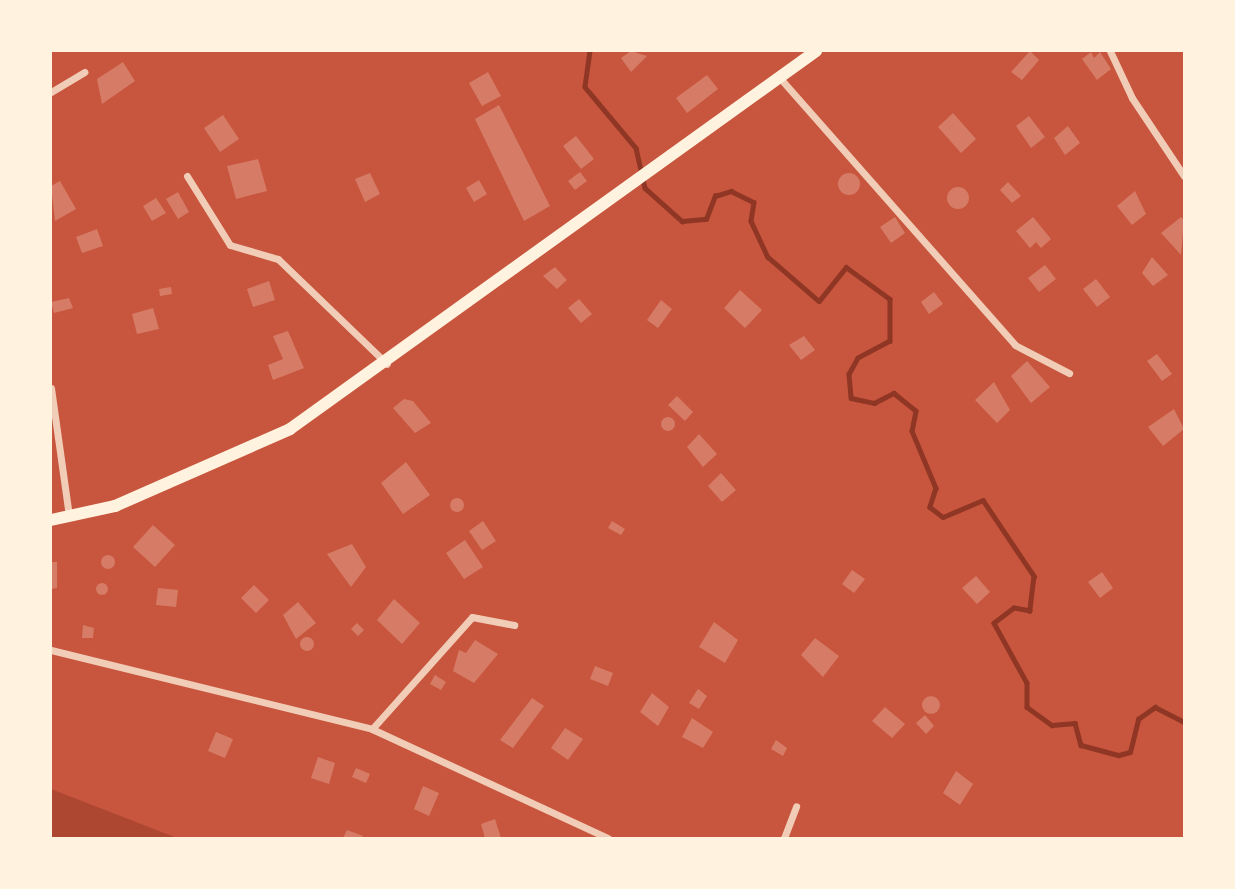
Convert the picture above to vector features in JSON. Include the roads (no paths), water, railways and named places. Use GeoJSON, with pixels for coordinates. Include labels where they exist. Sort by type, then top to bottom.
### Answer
{"type":"FeatureCollection","features":[{"type":"Feature","properties":{"kind":"main road"},"geometry":{"type":"LineString","coordinates":[[51,520],[115,506],[290,429],[387,364],[673,158],[779,76],[816,51]]}},
{"type":"Feature","properties":{"kind":"street"},"geometry":{"type":"LineString","coordinates":[[1110,51],[1132,98],[1184,176]]}},
{"type":"Feature","properties":{"kind":"street"},"geometry":{"type":"LineString","coordinates":[[51,92],[84,72]]}},
{"type":"Feature","properties":{"kind":"street"},"geometry":{"type":"LineString","coordinates":[[779,76],[1015,345],[1069,373]]}},
{"type":"Feature","properties":{"kind":"street"},"geometry":{"type":"LineString","coordinates":[[187,176],[230,245],[278,259],[387,364]]}},
{"type":"Feature","properties":{"kind":"street"},"geometry":{"type":"LineString","coordinates":[[51,388],[69,516]]}},
{"type":"Feature","properties":{"kind":"street"},"geometry":{"type":"LineString","coordinates":[[372,729],[472,617],[514,625]]}},
{"type":"Feature","properties":{"kind":"street"},"geometry":{"type":"LineString","coordinates":[[51,650],[372,729],[608,838]]}},
{"type":"Feature","properties":{"kind":"street"},"geometry":{"type":"LineString","coordinates":[[784,838],[796,806]]}},
{"type":"Feature","properties":{"kind":"waterway"},"geometry":{"type":"LineString","coordinates":[[590,51],[585,87],[636,148],[645,188],[682,221],[706,219],[715,196],[731,191],[754,202],[751,221],[768,257],[819,301],[846,267],[890,299],[890,341],[858,358],[849,374],[851,398],[874,403],[894,393],[916,411],[912,431],[936,488],[930,507],[943,517],[983,500],[1034,576],[1030,611],[1014,608],[994,623],[1027,683],[1027,707],[1052,725],[1075,723],[1081,745],[1119,755],[1130,752],[1138,719],[1155,707],[1184,722]]}}]}
